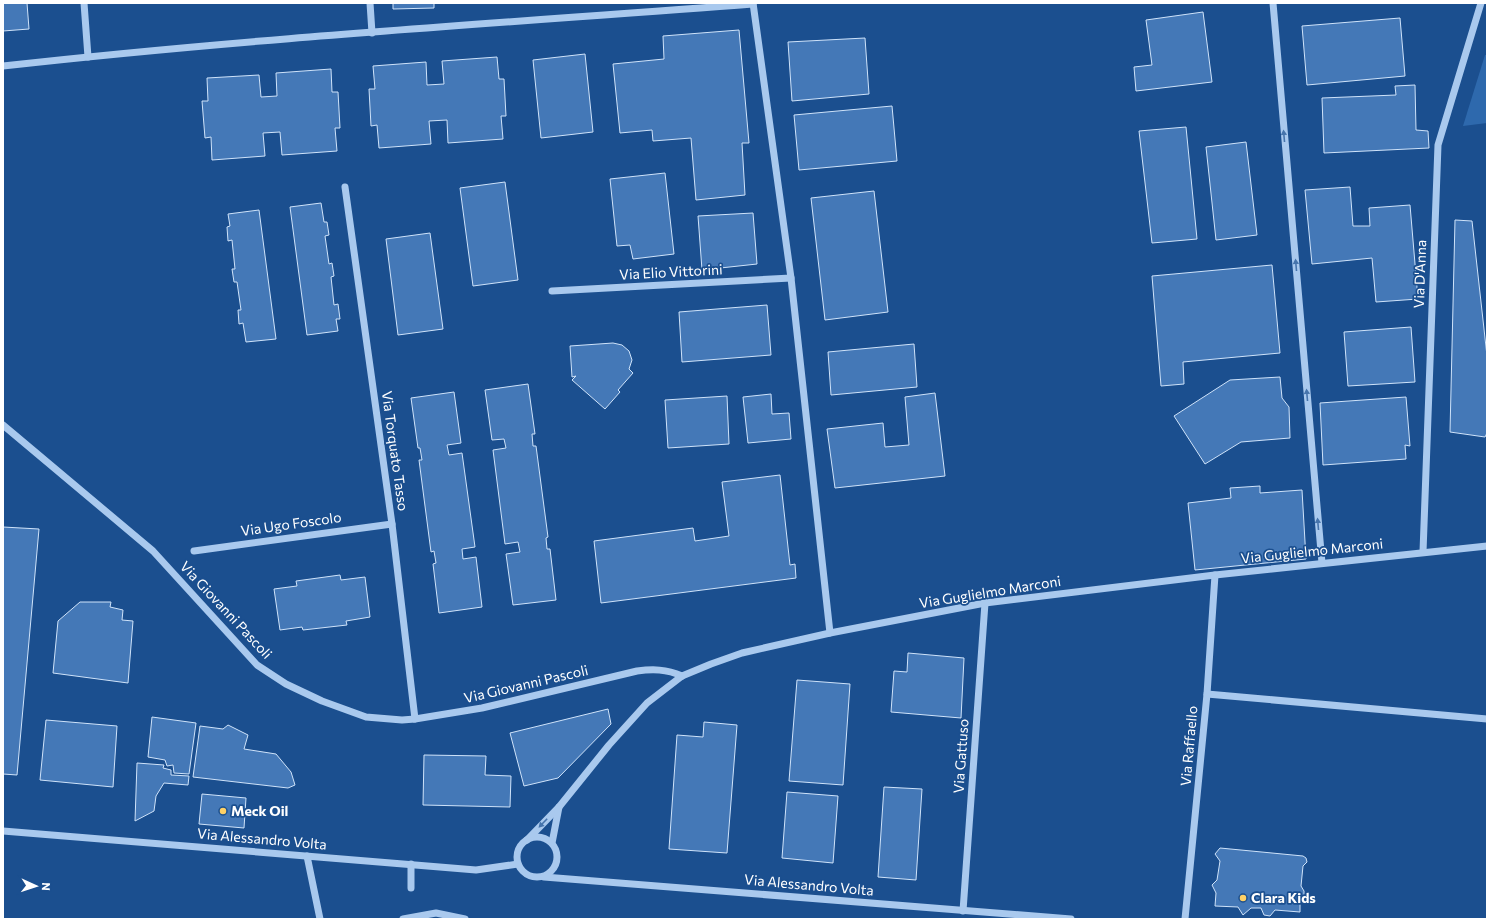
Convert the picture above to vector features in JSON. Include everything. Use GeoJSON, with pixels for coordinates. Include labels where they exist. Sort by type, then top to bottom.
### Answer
{"type":"FeatureCollection","features":[{"type":"Feature","properties":{"kind":"street"},"geometry":{"type":"LineString","coordinates":[[84,3],[88,57]]}},
{"type":"Feature","properties":{"kind":"street"},"geometry":{"type":"LineString","coordinates":[[370,3],[372,32]]}},
{"type":"Feature","properties":{"kind":"street"},"geometry":{"type":"LineString","coordinates":[[1273,3],[1322,563]]}},
{"type":"Feature","properties":{"kind":"street","name":"Via D'Anna"},"geometry":{"type":"LineString","coordinates":[[1423,552],[1438,145],[1481,3]]}},
{"type":"Feature","properties":{"kind":"street"},"geometry":{"type":"LineString","coordinates":[[3,66],[127,53],[372,32],[753,4],[791,278],[830,633]]}},
{"type":"Feature","properties":{"kind":"street","name":"Via Torquato Tasso"},"geometry":{"type":"LineString","coordinates":[[345,187],[392,524],[415,719]]}},
{"type":"Feature","properties":{"kind":"street","name":"Via Elio Vittorini"},"geometry":{"type":"LineString","coordinates":[[552,291],[791,278]]}},
{"type":"Feature","properties":{"kind":"street","name":"Via Giovanni Pascoli"},"geometry":{"type":"LineString","coordinates":[[3,425],[153,551],[257,665],[286,684],[322,701],[366,717],[402,720],[482,708],[636,671],[657,669],[672,671],[682,676]]}},
{"type":"Feature","properties":{"kind":"street","name":"Via Ugo Foscolo"},"geometry":{"type":"LineString","coordinates":[[194,551],[392,524]]}},
{"type":"Feature","properties":{"kind":"street","name":"Via Guglielmo Marconi"},"geometry":{"type":"LineString","coordinates":[[527,840],[559,807],[609,745],[647,703],[682,676],[742,653],[830,633],[985,603],[1215,575],[1487,546]]}},
{"type":"Feature","properties":{"kind":"street","name":"Via Raffaello"},"geometry":{"type":"LineString","coordinates":[[1185,919],[1207,694],[1215,575]]}},
{"type":"Feature","properties":{"kind":"street","name":"Via Gattuso"},"geometry":{"type":"LineString","coordinates":[[963,911],[985,603]]}},
{"type":"Feature","properties":{"kind":"street"},"geometry":{"type":"LineString","coordinates":[[1207,694],[1487,719]]}},
{"type":"Feature","properties":{"kind":"street","name":"Via Guglielmo Marconi"},"geometry":{"type":"LineString","coordinates":[[552,843],[559,807]]}},
{"type":"Feature","properties":{"kind":"street","name":"Via Alessandro Volta"},"geometry":{"type":"LineString","coordinates":[[3,831],[476,870],[518,864]]}},
{"type":"Feature","properties":{"kind":"street"},"geometry":{"type":"LineString","coordinates":[[540,837],[552,843],[558,856],[555,868],[544,877],[532,877],[525,874],[518,864],[518,850],[527,840],[540,837]]}},
{"type":"Feature","properties":{"kind":"street"},"geometry":{"type":"LineString","coordinates":[[307,856],[320,919]]}},
{"type":"Feature","properties":{"kind":"street"},"geometry":{"type":"LineString","coordinates":[[411,864],[411,888]]}},
{"type":"Feature","properties":{"kind":"street","name":"Via Alessandro Volta"},"geometry":{"type":"LineString","coordinates":[[544,877],[1026,917],[1071,919]]}},
{"type":"Feature","properties":{"kind":"street"},"geometry":{"type":"LineString","coordinates":[[403,919],[436,913],[465,919]]}},
{"type":"Feature","properties":{"kind":"shaded area"},"geometry":{"type":"Polygon","coordinates":[[[1485,55],[1487,55],[1487,123],[1463,126],[1485,55]]]}},
{"type":"Feature","properties":{"kind":"building"},"geometry":{"type":"Polygon","coordinates":[[[3,3],[27,3],[29,29],[3,31],[3,3]]]}},
{"type":"Feature","properties":{"kind":"building"},"geometry":{"type":"Polygon","coordinates":[[[393,3],[434,3],[434,8],[393,9],[393,3]]]}},
{"type":"Feature","properties":{"kind":"building"},"geometry":{"type":"Polygon","coordinates":[[[1203,12],[1212,82],[1136,91],[1134,67],[1152,65],[1146,20],[1203,12]]]}},
{"type":"Feature","properties":{"kind":"building"},"geometry":{"type":"Polygon","coordinates":[[[1400,18],[1405,76],[1307,85],[1302,26],[1400,18]]]}},
{"type":"Feature","properties":{"kind":"building"},"geometry":{"type":"Polygon","coordinates":[[[739,30],[749,143],[742,143],[745,195],[696,200],[691,138],[653,141],[652,130],[620,133],[613,64],[664,59],[663,36],[739,30]]]}},
{"type":"Feature","properties":{"kind":"building"},"geometry":{"type":"Polygon","coordinates":[[[865,38],[869,94],[792,101],[788,42],[865,38]]]}},
{"type":"Feature","properties":{"kind":"building"},"geometry":{"type":"Polygon","coordinates":[[[585,54],[593,132],[541,138],[533,60],[585,54]]]}},
{"type":"Feature","properties":{"kind":"building"},"geometry":{"type":"Polygon","coordinates":[[[497,57],[499,79],[504,79],[506,116],[501,116],[503,139],[448,143],[447,120],[429,121],[431,144],[379,148],[377,125],[371,126],[369,89],[375,89],[373,66],[426,62],[427,85],[444,84],[442,61],[497,57]]]}},
{"type":"Feature","properties":{"kind":"building"},"geometry":{"type":"Polygon","coordinates":[[[331,69],[332,92],[338,92],[340,128],[335,128],[337,151],[282,155],[280,132],[263,133],[265,156],[212,160],[211,137],[205,138],[202,101],[208,101],[207,78],[259,75],[261,97],[277,96],[276,73],[331,69]]]}},
{"type":"Feature","properties":{"kind":"building"},"geometry":{"type":"Polygon","coordinates":[[[1415,85],[1416,130],[1428,131],[1429,148],[1324,153],[1322,98],[1396,95],[1395,86],[1415,85]]]}},
{"type":"Feature","properties":{"kind":"building"},"geometry":{"type":"Polygon","coordinates":[[[892,106],[897,161],[799,170],[794,115],[892,106]]]}},
{"type":"Feature","properties":{"kind":"building"},"geometry":{"type":"Polygon","coordinates":[[[1186,127],[1197,239],[1152,243],[1139,131],[1186,127]]]}},
{"type":"Feature","properties":{"kind":"building"},"geometry":{"type":"Polygon","coordinates":[[[1246,142],[1257,235],[1216,240],[1206,147],[1246,142]]]}},
{"type":"Feature","properties":{"kind":"building"},"geometry":{"type":"Polygon","coordinates":[[[665,173],[674,254],[633,259],[630,245],[617,246],[610,179],[665,173]]]}},
{"type":"Feature","properties":{"kind":"building"},"geometry":{"type":"Polygon","coordinates":[[[505,182],[518,280],[473,286],[460,188],[505,182]]]}},
{"type":"Feature","properties":{"kind":"building"},"geometry":{"type":"Polygon","coordinates":[[[1350,187],[1353,226],[1370,226],[1369,208],[1410,205],[1418,299],[1376,302],[1372,258],[1312,264],[1305,190],[1350,187]]]}},
{"type":"Feature","properties":{"kind":"building"},"geometry":{"type":"Polygon","coordinates":[[[874,191],[888,312],[825,320],[811,198],[874,191]]]}},
{"type":"Feature","properties":{"kind":"building"},"geometry":{"type":"Polygon","coordinates":[[[321,203],[324,222],[327,222],[329,235],[325,236],[329,264],[332,263],[334,276],[331,277],[334,305],[338,304],[340,319],[336,319],[338,331],[307,335],[290,207],[321,203]]]}},
{"type":"Feature","properties":{"kind":"building"},"geometry":{"type":"Polygon","coordinates":[[[259,210],[276,339],[246,342],[243,323],[239,324],[238,310],[241,310],[237,282],[234,282],[232,269],[235,269],[232,240],[228,241],[227,227],[230,226],[228,214],[259,210]]]}},
{"type":"Feature","properties":{"kind":"building"},"geometry":{"type":"Polygon","coordinates":[[[753,213],[757,264],[702,270],[698,216],[753,213]]]}},
{"type":"Feature","properties":{"kind":"building"},"geometry":{"type":"Polygon","coordinates":[[[1455,220],[1472,221],[1487,356],[1487,433],[1485,437],[1450,432],[1455,220]]]}},
{"type":"Feature","properties":{"kind":"building"},"geometry":{"type":"Polygon","coordinates":[[[430,233],[443,329],[398,335],[386,239],[430,233]]]}},
{"type":"Feature","properties":{"kind":"building"},"geometry":{"type":"Polygon","coordinates":[[[1272,265],[1280,353],[1183,362],[1184,384],[1161,386],[1152,276],[1272,265]]]}},
{"type":"Feature","properties":{"kind":"building"},"geometry":{"type":"Polygon","coordinates":[[[767,305],[771,355],[682,362],[679,312],[767,305]]]}},
{"type":"Feature","properties":{"kind":"building"},"geometry":{"type":"Polygon","coordinates":[[[1411,327],[1415,382],[1348,386],[1344,332],[1411,327]]]}},
{"type":"Feature","properties":{"kind":"building"},"geometry":{"type":"Polygon","coordinates":[[[613,343],[622,345],[629,351],[632,360],[629,369],[633,373],[618,390],[620,392],[605,409],[572,380],[576,376],[572,377],[570,346],[613,343]]]}},
{"type":"Feature","properties":{"kind":"building"},"geometry":{"type":"Polygon","coordinates":[[[914,344],[917,387],[831,395],[828,352],[914,344]]]}},
{"type":"Feature","properties":{"kind":"building"},"geometry":{"type":"Polygon","coordinates":[[[1280,377],[1282,398],[1289,407],[1290,438],[1241,442],[1205,464],[1174,416],[1230,380],[1280,377]]]}},
{"type":"Feature","properties":{"kind":"building"},"geometry":{"type":"Polygon","coordinates":[[[528,384],[535,434],[532,434],[533,446],[536,446],[548,537],[546,538],[547,549],[550,549],[556,600],[513,605],[506,554],[520,552],[518,542],[505,544],[493,450],[506,448],[504,439],[492,440],[485,390],[528,384]]]}},
{"type":"Feature","properties":{"kind":"building"},"geometry":{"type":"Polygon","coordinates":[[[454,392],[461,443],[447,445],[449,455],[462,453],[475,547],[462,549],[463,559],[476,557],[482,607],[439,613],[433,564],[436,563],[434,551],[431,552],[419,460],[422,460],[420,448],[418,448],[411,398],[454,392]]]}},
{"type":"Feature","properties":{"kind":"building"},"geometry":{"type":"Polygon","coordinates":[[[935,393],[945,476],[835,488],[827,429],[883,423],[885,447],[909,445],[905,397],[935,393]]]}},
{"type":"Feature","properties":{"kind":"building"},"geometry":{"type":"Polygon","coordinates":[[[771,394],[772,414],[789,413],[791,439],[748,443],[743,397],[771,394]]]}},
{"type":"Feature","properties":{"kind":"building"},"geometry":{"type":"Polygon","coordinates":[[[727,396],[729,444],[668,448],[665,400],[727,396]]]}},
{"type":"Feature","properties":{"kind":"building"},"geometry":{"type":"Polygon","coordinates":[[[1406,397],[1410,446],[1405,445],[1406,459],[1323,465],[1320,403],[1406,397]]]}},
{"type":"Feature","properties":{"kind":"building"},"geometry":{"type":"Polygon","coordinates":[[[780,475],[790,565],[795,564],[796,578],[601,603],[594,541],[693,528],[695,541],[729,536],[722,482],[780,475]]]}},
{"type":"Feature","properties":{"kind":"building"},"geometry":{"type":"Polygon","coordinates":[[[1260,486],[1260,493],[1302,490],[1306,559],[1195,570],[1188,503],[1231,498],[1230,488],[1260,486]]]}},
{"type":"Feature","properties":{"kind":"building"},"geometry":{"type":"Polygon","coordinates":[[[3,527],[39,529],[17,775],[3,774],[3,527]]]}},
{"type":"Feature","properties":{"kind":"building"},"geometry":{"type":"Polygon","coordinates":[[[340,575],[341,580],[365,577],[370,617],[346,621],[347,625],[303,630],[302,627],[280,630],[274,589],[297,586],[296,581],[340,575]]]}},
{"type":"Feature","properties":{"kind":"building"},"geometry":{"type":"Polygon","coordinates":[[[80,602],[111,602],[110,607],[123,610],[122,620],[133,621],[128,683],[53,673],[58,621],[80,602]]]}},
{"type":"Feature","properties":{"kind":"building"},"geometry":{"type":"Polygon","coordinates":[[[908,653],[964,658],[961,718],[891,712],[894,671],[907,672],[908,653]]]}},
{"type":"Feature","properties":{"kind":"building"},"geometry":{"type":"Polygon","coordinates":[[[797,680],[850,684],[843,785],[789,781],[797,680]]]}},
{"type":"Feature","properties":{"kind":"building"},"geometry":{"type":"Polygon","coordinates":[[[608,709],[611,724],[558,778],[524,786],[510,733],[608,709]]]}},
{"type":"Feature","properties":{"kind":"building"},"geometry":{"type":"Polygon","coordinates":[[[152,717],[196,723],[189,774],[174,773],[173,765],[167,766],[165,760],[148,757],[152,717]]]}},
{"type":"Feature","properties":{"kind":"building"},"geometry":{"type":"Polygon","coordinates":[[[46,720],[117,726],[113,787],[40,780],[46,720]]]}},
{"type":"Feature","properties":{"kind":"building"},"geometry":{"type":"Polygon","coordinates":[[[704,722],[737,725],[727,853],[669,849],[677,735],[703,737],[704,722]]]}},
{"type":"Feature","properties":{"kind":"building"},"geometry":{"type":"Polygon","coordinates":[[[228,725],[248,735],[244,749],[276,754],[291,772],[295,785],[288,788],[193,777],[200,726],[223,729],[228,725]]]}},
{"type":"Feature","properties":{"kind":"building"},"geometry":{"type":"Polygon","coordinates":[[[424,755],[486,756],[485,775],[511,776],[510,807],[423,805],[424,755]]]}},
{"type":"Feature","properties":{"kind":"building"},"geometry":{"type":"Polygon","coordinates":[[[137,763],[164,765],[163,768],[171,770],[171,775],[189,776],[188,785],[164,783],[156,796],[154,811],[135,821],[137,763]]]}},
{"type":"Feature","properties":{"kind":"building"},"geometry":{"type":"Polygon","coordinates":[[[884,787],[922,789],[916,880],[878,877],[884,787]]]}},
{"type":"Feature","properties":{"kind":"building"},"geometry":{"type":"Polygon","coordinates":[[[787,792],[838,796],[833,863],[782,858],[787,792]]]}},
{"type":"Feature","properties":{"kind":"building","name":"Meck Oil"},"geometry":{"type":"Polygon","coordinates":[[[202,794],[246,798],[244,828],[199,824],[202,794]]]}},
{"type":"Feature","properties":{"kind":"building"},"geometry":{"type":"Polygon","coordinates":[[[1220,848],[1303,856],[1306,858],[1307,862],[1303,866],[1301,886],[1304,891],[1304,895],[1300,899],[1300,912],[1275,910],[1270,916],[1264,915],[1261,908],[1251,908],[1243,915],[1238,907],[1215,906],[1216,893],[1212,885],[1217,880],[1220,861],[1215,854],[1220,848]]]}},
{"type":"Feature","properties":{"kind":"place","name":"Meck Oil"},"geometry":{"type":"Point","coordinates":[223,811]}},
{"type":"Feature","properties":{"kind":"place","name":"Clara Kids"},"geometry":{"type":"Point","coordinates":[1243,898]}}]}
